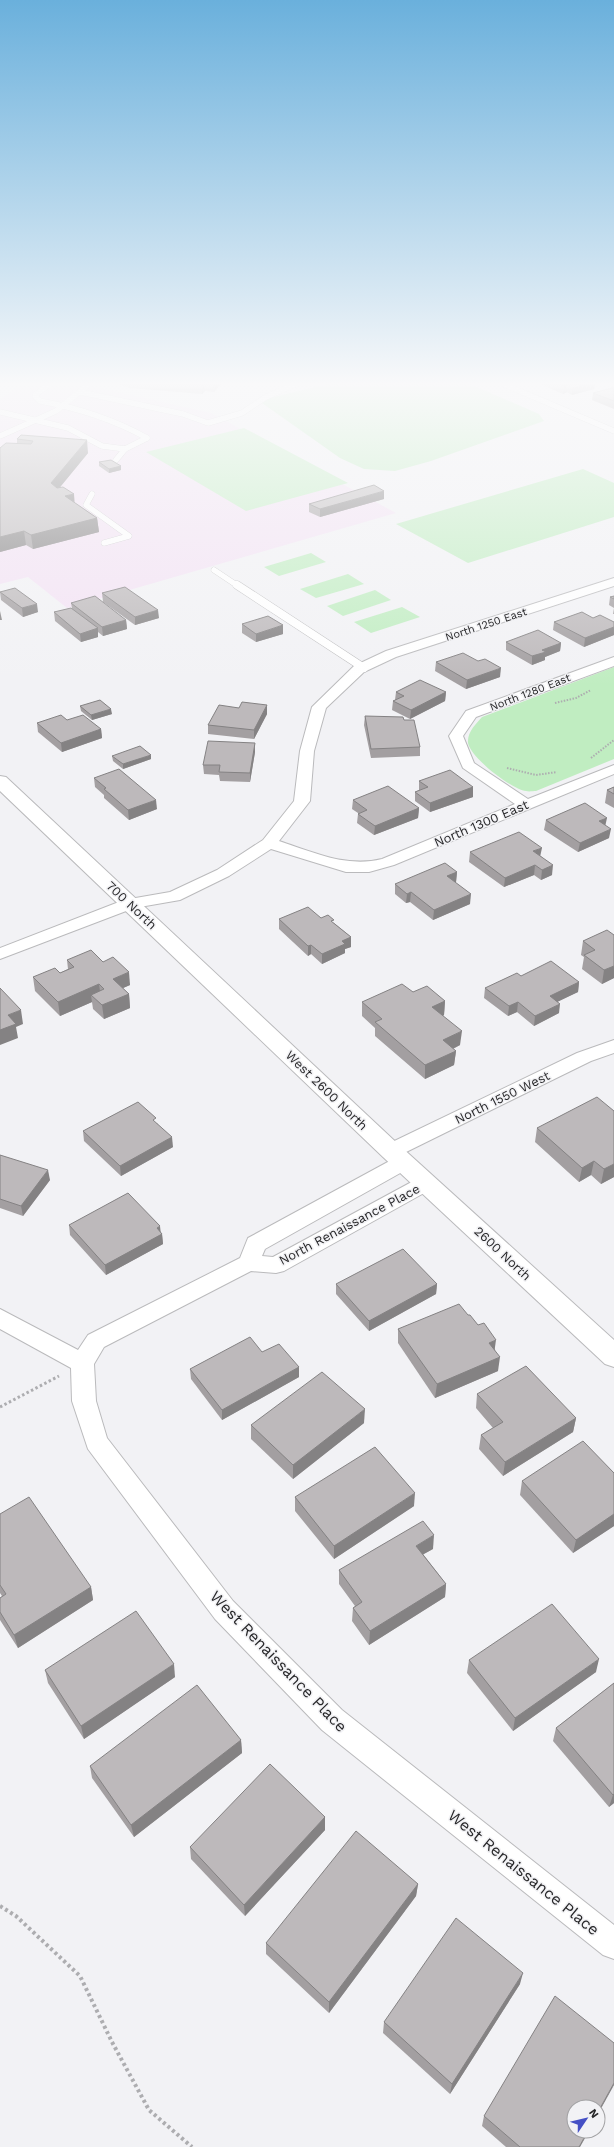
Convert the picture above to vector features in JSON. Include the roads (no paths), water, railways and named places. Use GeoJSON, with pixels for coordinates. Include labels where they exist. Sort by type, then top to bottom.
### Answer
{"type":"FeatureCollection","features":[{"type":"Feature","properties":{"kind":"street","name":"North 1250 East"},"geometry":{"type":"LineString","coordinates":[[362,668],[391,654],[614,582]]}},
{"type":"Feature","properties":{"kind":"street","name":"North 1280 East"},"geometry":{"type":"LineString","coordinates":[[526,805],[468,765],[456,736],[472,714],[614,661]]}},
{"type":"Feature","properties":{"kind":"street"},"geometry":{"type":"LineString","coordinates":[[0,954],[130,904],[174,896],[223,873],[269,843],[302,801],[307,750],[319,707],[362,668]]}},
{"type":"Feature","properties":{"kind":"street","name":"North 1300 East"},"geometry":{"type":"LineString","coordinates":[[269,843],[346,867],[369,867],[388,862],[614,769]]}},
{"type":"Feature","properties":{"kind":"street","name":"700 North"},"geometry":{"type":"LineString","coordinates":[[0,782],[263,1029]]}},
{"type":"Feature","properties":{"kind":"street","name":"West 2600 North"},"geometry":{"type":"LineString","coordinates":[[263,1029],[398,1157]]}},
{"type":"Feature","properties":{"kind":"street","name":"North 1550 West"},"geometry":{"type":"LineString","coordinates":[[398,1157],[584,1057],[614,1046]]}},
{"type":"Feature","properties":{"kind":"street","name":"2600 North"},"geometry":{"type":"LineString","coordinates":[[398,1157],[614,1356]]}},
{"type":"Feature","properties":{"kind":"street","name":"North Renaissance Place"},"geometry":{"type":"LineString","coordinates":[[398,1157],[307,1217],[256,1244],[248,1263],[276,1265],[426,1183]]}},
{"type":"Feature","properties":{"kind":"street"},"geometry":{"type":"LineString","coordinates":[[0,1318],[82,1363],[96,1341],[248,1263]]}},
{"type":"Feature","properties":{"kind":"street","name":"West Renaissance Place"},"geometry":{"type":"LineString","coordinates":[[82,1363],[84,1401],[96,1442],[224,1610],[332,1720],[614,1944]]}},
{"type":"Feature","properties":{"kind":"lane"},"geometry":{"type":"LineString","coordinates":[[92,494],[86,505],[129,536],[104,543]]}},
{"type":"Feature","properties":{"kind":"lane"},"geometry":{"type":"LineString","coordinates":[[214,570],[362,668]]}}]}
